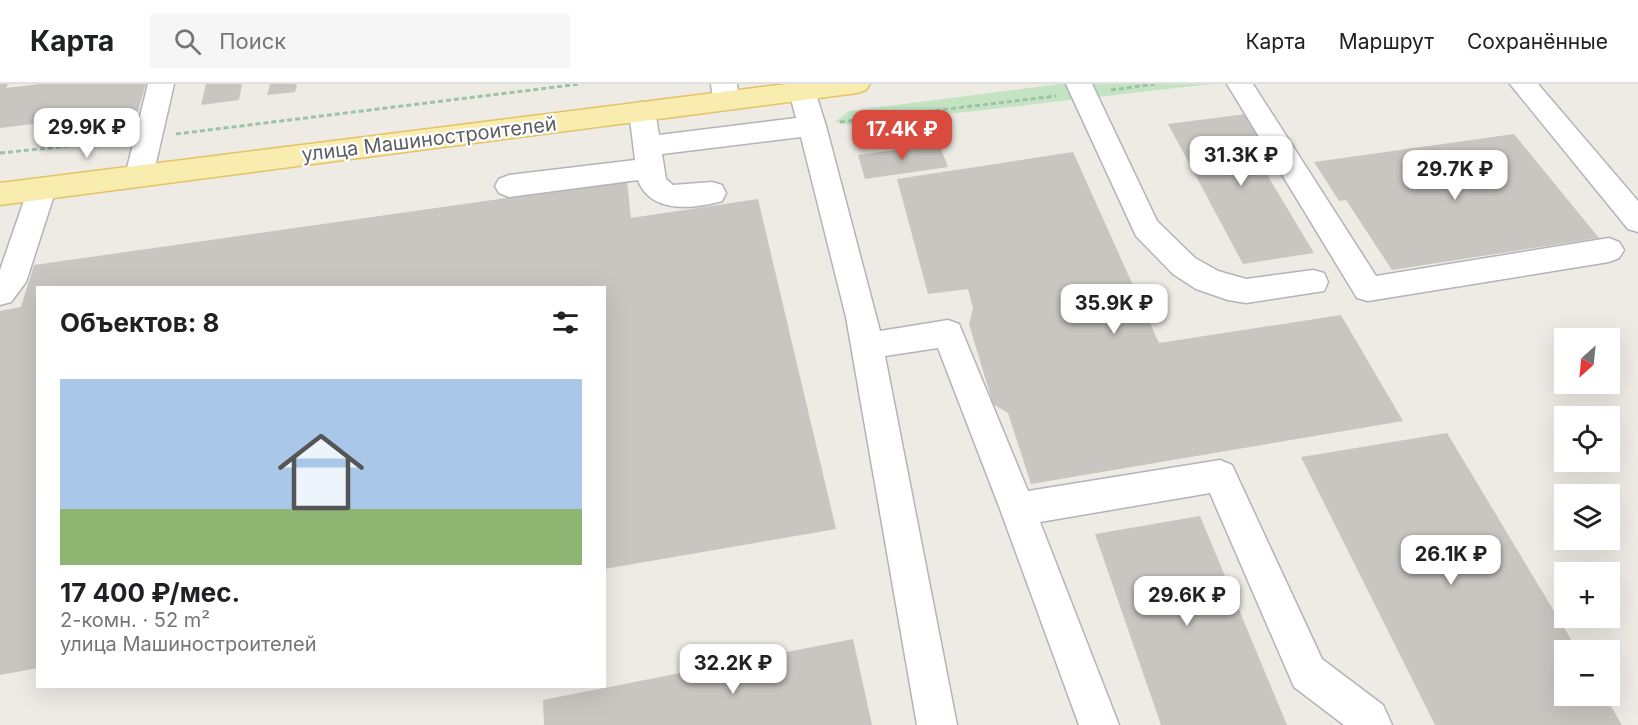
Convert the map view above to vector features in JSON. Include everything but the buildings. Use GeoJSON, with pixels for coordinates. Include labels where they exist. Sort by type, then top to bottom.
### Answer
{"type":"FeatureCollection","features":[{"type":"Feature","properties":{"kind":"main road","name":"улица Машиностроителей"},"geometry":{"type":"LineString","coordinates":[[0,194],[642,111],[725,92],[802,91],[857,84]]}},
{"type":"Feature","properties":{"kind":"lane"},"geometry":{"type":"LineString","coordinates":[[139,176],[161,84]]}},
{"type":"Feature","properties":{"kind":"lane"},"geometry":{"type":"LineString","coordinates":[[1240,84],[1368,289],[1609,250]]}},
{"type":"Feature","properties":{"kind":"lane"},"geometry":{"type":"LineString","coordinates":[[1523,84],[1638,221]]}},
{"type":"Feature","properties":{"kind":"lane"},"geometry":{"type":"LineString","coordinates":[[1082,88],[1146,228],[1184,266],[1207,280],[1228,288],[1246,291],[1313,282]]}},
{"type":"Feature","properties":{"kind":"lane"},"geometry":{"type":"LineString","coordinates":[[802,91],[862,317],[937,725]]}},
{"type":"Feature","properties":{"kind":"lane"},"geometry":{"type":"LineString","coordinates":[[642,111],[652,182],[660,192],[676,196],[712,193]]}},
{"type":"Feature","properties":{"kind":"lane"},"geometry":{"type":"LineString","coordinates":[[510,186],[812,126]]}},
{"type":"Feature","properties":{"kind":"lane"},"geometry":{"type":"LineString","coordinates":[[0,293],[11,282],[42,189]]}},
{"type":"Feature","properties":{"kind":"lane"},"geometry":{"type":"LineString","coordinates":[[867,346],[948,333],[1018,509],[1099,725]]}},
{"type":"Feature","properties":{"kind":"lane"},"geometry":{"type":"LineString","coordinates":[[1018,509],[1220,476],[1308,673],[1369,719],[1372,725]]}},
{"type":"Feature","properties":{"kind":"path"},"geometry":{"type":"LineString","coordinates":[[0,153],[580,84]]}},
{"type":"Feature","properties":{"kind":"path"},"geometry":{"type":"LineString","coordinates":[[812,126],[1082,88],[1155,84]]}},
{"type":"Feature","properties":{"kind":"green space"},"geometry":{"type":"Polygon","coordinates":[[[1061,84],[1211,84],[852,125],[835,122],[849,111],[1061,84]]]}}]}
